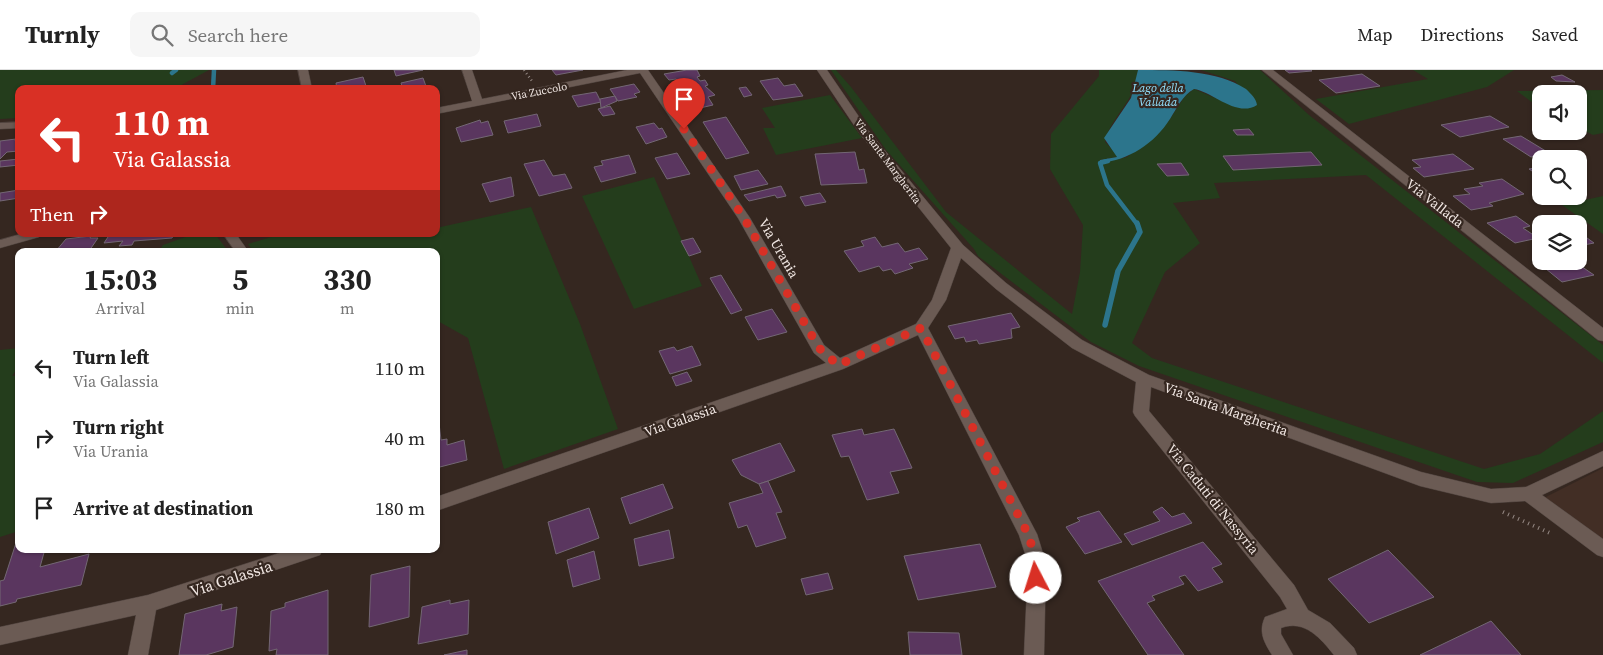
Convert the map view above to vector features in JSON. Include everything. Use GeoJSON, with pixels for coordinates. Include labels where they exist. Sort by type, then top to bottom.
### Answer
{"type":"FeatureCollection","features":[{"type":"Feature","properties":{"kind":"street"},"geometry":{"type":"LineString","coordinates":[[302,70],[306,85]]}},
{"type":"Feature","properties":{"kind":"street"},"geometry":{"type":"LineString","coordinates":[[466,70],[478,103]]}},
{"type":"Feature","properties":{"kind":"street","name":"Via Zuccolo"},"geometry":{"type":"LineString","coordinates":[[440,110],[642,70]]}},
{"type":"Feature","properties":{"kind":"street","name":"Via Urania"},"geometry":{"type":"LineString","coordinates":[[642,70],[744,218],[819,348],[838,365]]}},
{"type":"Feature","properties":{"kind":"street","name":"Via Santa Margherita"},"geometry":{"type":"LineString","coordinates":[[822,70],[864,132],[958,248],[1001,286],[1077,344],[1144,379],[1420,479],[1491,496],[1528,494]]}},
{"type":"Feature","properties":{"kind":"street","name":"Via Vallada"},"geometry":{"type":"LineString","coordinates":[[1267,70],[1603,336]]}},
{"type":"Feature","properties":{"kind":"street"},"geometry":{"type":"LineString","coordinates":[[0,126],[15,125]]}},
{"type":"Feature","properties":{"kind":"street"},"geometry":{"type":"LineString","coordinates":[[0,244],[24,237]]}},
{"type":"Feature","properties":{"kind":"street"},"geometry":{"type":"LineString","coordinates":[[231,237],[240,248]]}},
{"type":"Feature","properties":{"kind":"street"},"geometry":{"type":"LineString","coordinates":[[958,248],[943,294],[933,314],[921,328],[1028,534],[1037,563],[1034,655]]}},
{"type":"Feature","properties":{"kind":"street","name":"Via Galassia"},"geometry":{"type":"LineString","coordinates":[[440,503],[838,365],[921,328]]}},
{"type":"Feature","properties":{"kind":"street","name":"Via Caduti di Nassyria"},"geometry":{"type":"LineString","coordinates":[[1144,379],[1141,412],[1288,591],[1301,616]]}},
{"type":"Feature","properties":{"kind":"street"},"geometry":{"type":"LineString","coordinates":[[1603,458],[1528,494],[1603,549]]}},
{"type":"Feature","properties":{"kind":"street","name":"Via Galassia"},"geometry":{"type":"LineString","coordinates":[[0,636],[148,604],[220,582],[303,553]]}},
{"type":"Feature","properties":{"kind":"street"},"geometry":{"type":"LineString","coordinates":[[138,655],[148,604]]}},
{"type":"Feature","properties":{"kind":"street"},"geometry":{"type":"LineString","coordinates":[[1283,655],[1271,636],[1272,623],[1285,616],[1301,616],[1323,627],[1347,655]]}},
{"type":"Feature","properties":{"kind":"shaded area"},"geometry":{"type":"Polygon","coordinates":[[[1603,468],[1603,539],[1544,498],[1603,468]]]}},
{"type":"Feature","properties":{"kind":"green space"},"geometry":{"type":"Polygon","coordinates":[[[0,70],[209,70],[181,85],[15,85],[15,118],[0,119],[0,70]]]}},
{"type":"Feature","properties":{"kind":"green space"},"geometry":{"type":"Polygon","coordinates":[[[831,70],[836,70],[851,87],[946,212],[1072,314],[1080,272],[1083,225],[1050,169],[1051,134],[1099,76],[1099,70],[1138,70],[1133,91],[1112,124],[1105,142],[1116,153],[1117,157],[1100,160],[1101,163],[1127,157],[1168,122],[1185,96],[1194,89],[1234,106],[1254,107],[1235,81],[1201,70],[1260,70],[1309,115],[1603,345],[1603,363],[1366,175],[1214,183],[1220,198],[1173,203],[1200,243],[1165,272],[1132,343],[1152,358],[1484,469],[1540,454],[1603,411],[1603,442],[1513,483],[1477,482],[1139,366],[1091,342],[978,256],[974,249],[886,150],[831,70]]]}},
{"type":"Feature","properties":{"kind":"green space"},"geometry":{"type":"Polygon","coordinates":[[[1413,70],[1514,70],[1487,87],[1349,124],[1316,99],[1428,79],[1413,70]]]}},
{"type":"Feature","properties":{"kind":"green space"},"geometry":{"type":"Polygon","coordinates":[[[1587,90],[1603,90],[1603,133],[1593,135],[1587,132],[1587,90]]]}},
{"type":"Feature","properties":{"kind":"green space"},"geometry":{"type":"Polygon","coordinates":[[[1517,91],[1532,91],[1532,102],[1517,91]]]}},
{"type":"Feature","properties":{"kind":"green space"},"geometry":{"type":"Polygon","coordinates":[[[830,95],[862,138],[776,155],[763,128],[775,128],[762,108],[830,95]]]}},
{"type":"Feature","properties":{"kind":"green space"},"geometry":{"type":"Polygon","coordinates":[[[654,177],[702,286],[634,309],[582,196],[654,177]]]}},
{"type":"Feature","properties":{"kind":"green space"},"geometry":{"type":"Polygon","coordinates":[[[1603,196],[1603,234],[1587,223],[1587,215],[1576,215],[1562,205],[1587,205],[1587,200],[1603,196]]]}},
{"type":"Feature","properties":{"kind":"green space"},"geometry":{"type":"Polygon","coordinates":[[[531,207],[580,324],[618,429],[504,469],[468,338],[440,322],[440,248],[251,248],[248,244],[271,237],[440,237],[440,227],[531,207]]]}},
{"type":"Feature","properties":{"kind":"green space"},"geometry":{"type":"Polygon","coordinates":[[[186,237],[217,237],[226,248],[161,248],[163,245],[186,237]]]}},
{"type":"Feature","properties":{"kind":"green space"},"geometry":{"type":"Polygon","coordinates":[[[15,348],[15,372],[12,376],[15,376],[15,532],[0,537],[0,350],[15,348]]]}},
{"type":"Feature","properties":{"kind":"water","name":"Lago della Vallada"},"geometry":{"type":"Polygon","coordinates":[[[1138,70],[1195,72],[1222,78],[1246,89],[1257,105],[1249,108],[1233,106],[1194,89],[1183,99],[1164,128],[1148,143],[1131,154],[1100,163],[1100,160],[1117,157],[1104,138],[1131,98],[1138,70]]]}},
{"type":"Feature","properties":{"kind":"building"},"geometry":{"type":"Polygon","coordinates":[[[394,70],[423,70],[396,76],[394,70]]]}},
{"type":"Feature","properties":{"kind":"building"},"geometry":{"type":"Polygon","coordinates":[[[552,70],[583,70],[556,75],[552,70]]]}},
{"type":"Feature","properties":{"kind":"building"},"geometry":{"type":"Polygon","coordinates":[[[697,70],[700,76],[697,77],[700,81],[705,80],[708,85],[705,86],[715,95],[708,97],[713,105],[700,108],[696,103],[688,104],[682,95],[687,94],[676,79],[669,80],[664,74],[697,70]]]}},
{"type":"Feature","properties":{"kind":"building"},"geometry":{"type":"Polygon","coordinates":[[[1285,70],[1311,70],[1312,71],[1289,73],[1285,70]]]}},
{"type":"Feature","properties":{"kind":"building"},"geometry":{"type":"Polygon","coordinates":[[[1362,74],[1380,86],[1336,93],[1319,80],[1362,74]]]}},
{"type":"Feature","properties":{"kind":"building"},"geometry":{"type":"Polygon","coordinates":[[[1562,75],[1575,82],[1556,81],[1551,77],[1562,75]]]}},
{"type":"Feature","properties":{"kind":"building"},"geometry":{"type":"Polygon","coordinates":[[[363,77],[366,85],[336,85],[336,83],[363,77]]]}},
{"type":"Feature","properties":{"kind":"building"},"geometry":{"type":"Polygon","coordinates":[[[423,78],[426,85],[402,85],[401,83],[423,78]]]}},
{"type":"Feature","properties":{"kind":"building"},"geometry":{"type":"Polygon","coordinates":[[[778,78],[784,86],[795,84],[803,96],[773,100],[760,81],[778,78]]]}},
{"type":"Feature","properties":{"kind":"building"},"geometry":{"type":"Polygon","coordinates":[[[634,84],[640,92],[634,94],[637,97],[618,101],[610,89],[634,84]]]}},
{"type":"Feature","properties":{"kind":"building"},"geometry":{"type":"Polygon","coordinates":[[[746,87],[752,95],[744,97],[739,88],[746,87]]]}},
{"type":"Feature","properties":{"kind":"building"},"geometry":{"type":"Polygon","coordinates":[[[596,92],[601,102],[578,107],[572,96],[596,92]]]}},
{"type":"Feature","properties":{"kind":"building"},"geometry":{"type":"Polygon","coordinates":[[[615,96],[617,101],[601,108],[600,99],[615,96]]]}},
{"type":"Feature","properties":{"kind":"building"},"geometry":{"type":"Polygon","coordinates":[[[610,106],[615,114],[603,116],[598,109],[610,106]]]}},
{"type":"Feature","properties":{"kind":"building"},"geometry":{"type":"Polygon","coordinates":[[[537,114],[541,126],[508,133],[504,121],[537,114]]]}},
{"type":"Feature","properties":{"kind":"building"},"geometry":{"type":"Polygon","coordinates":[[[1490,116],[1509,127],[1460,137],[1441,125],[1490,116]]]}},
{"type":"Feature","properties":{"kind":"building"},"geometry":{"type":"Polygon","coordinates":[[[726,117],[749,153],[726,159],[703,122],[726,117]]]}},
{"type":"Feature","properties":{"kind":"building"},"geometry":{"type":"Polygon","coordinates":[[[480,120],[481,123],[488,121],[493,135],[461,142],[456,128],[480,120]]]}},
{"type":"Feature","properties":{"kind":"building"},"geometry":{"type":"Polygon","coordinates":[[[654,123],[659,129],[662,128],[667,137],[646,144],[636,127],[654,123]]]}},
{"type":"Feature","properties":{"kind":"building"},"geometry":{"type":"Polygon","coordinates":[[[1249,129],[1254,135],[1237,135],[1233,130],[1249,129]]]}},
{"type":"Feature","properties":{"kind":"building"},"geometry":{"type":"Polygon","coordinates":[[[1521,136],[1544,150],[1532,150],[1531,157],[1503,139],[1521,136]]]}},
{"type":"Feature","properties":{"kind":"building"},"geometry":{"type":"Polygon","coordinates":[[[15,139],[15,151],[7,152],[0,159],[0,141],[15,139]]]}},
{"type":"Feature","properties":{"kind":"building"},"geometry":{"type":"Polygon","coordinates":[[[855,152],[859,170],[864,169],[867,183],[821,185],[815,154],[855,152]]]}},
{"type":"Feature","properties":{"kind":"building"},"geometry":{"type":"Polygon","coordinates":[[[1311,152],[1322,165],[1233,170],[1223,156],[1311,152]]]}},
{"type":"Feature","properties":{"kind":"building"},"geometry":{"type":"Polygon","coordinates":[[[677,153],[690,174],[667,179],[655,158],[677,153]]]}},
{"type":"Feature","properties":{"kind":"building"},"geometry":{"type":"Polygon","coordinates":[[[1453,154],[1474,169],[1424,177],[1413,168],[1421,167],[1412,160],[1453,154]]]}},
{"type":"Feature","properties":{"kind":"building"},"geometry":{"type":"Polygon","coordinates":[[[629,155],[636,173],[601,182],[594,167],[603,165],[601,161],[629,155]]]}},
{"type":"Feature","properties":{"kind":"building"},"geometry":{"type":"Polygon","coordinates":[[[15,159],[15,165],[0,167],[0,161],[15,159]]]}},
{"type":"Feature","properties":{"kind":"building"},"geometry":{"type":"Polygon","coordinates":[[[544,160],[553,176],[565,174],[572,188],[539,196],[524,164],[544,160]]]}},
{"type":"Feature","properties":{"kind":"building"},"geometry":{"type":"Polygon","coordinates":[[[1181,163],[1189,175],[1167,176],[1157,164],[1181,163]]]}},
{"type":"Feature","properties":{"kind":"building"},"geometry":{"type":"Polygon","coordinates":[[[758,170],[768,184],[741,190],[734,176],[758,170]]]}},
{"type":"Feature","properties":{"kind":"building"},"geometry":{"type":"Polygon","coordinates":[[[511,177],[514,196],[490,202],[482,184],[511,177]]]}},
{"type":"Feature","properties":{"kind":"building"},"geometry":{"type":"Polygon","coordinates":[[[1502,179],[1524,194],[1489,203],[1493,206],[1471,210],[1453,196],[1470,194],[1464,189],[1483,186],[1479,183],[1502,179]]]}},
{"type":"Feature","properties":{"kind":"building"},"geometry":{"type":"Polygon","coordinates":[[[781,186],[786,196],[777,198],[775,195],[749,201],[744,195],[781,186]]]}},
{"type":"Feature","properties":{"kind":"building"},"geometry":{"type":"Polygon","coordinates":[[[15,191],[15,199],[0,201],[0,193],[15,191]]]}},
{"type":"Feature","properties":{"kind":"building"},"geometry":{"type":"Polygon","coordinates":[[[820,193],[826,202],[805,206],[800,197],[820,193]]]}},
{"type":"Feature","properties":{"kind":"building"},"geometry":{"type":"Polygon","coordinates":[[[1516,216],[1530,226],[1523,228],[1532,234],[1532,239],[1515,243],[1487,223],[1516,216]]]}},
{"type":"Feature","properties":{"kind":"building"},"geometry":{"type":"Polygon","coordinates":[[[108,237],[172,237],[134,241],[132,245],[119,246],[123,241],[104,243],[108,237]]]}},
{"type":"Feature","properties":{"kind":"building"},"geometry":{"type":"Polygon","coordinates":[[[875,237],[882,247],[898,243],[905,252],[919,248],[928,259],[909,264],[913,268],[895,274],[891,269],[883,271],[879,266],[859,272],[844,251],[864,246],[861,241],[875,237]]]}},
{"type":"Feature","properties":{"kind":"building"},"geometry":{"type":"Polygon","coordinates":[[[98,238],[91,248],[58,248],[66,239],[98,238]]]}},
{"type":"Feature","properties":{"kind":"building"},"geometry":{"type":"Polygon","coordinates":[[[693,238],[701,252],[689,256],[681,241],[693,238]]]}},
{"type":"Feature","properties":{"kind":"building"},"geometry":{"type":"Polygon","coordinates":[[[1587,238],[1594,243],[1587,244],[1587,238]]]}},
{"type":"Feature","properties":{"kind":"building"},"geometry":{"type":"Polygon","coordinates":[[[1547,270],[1587,270],[1594,275],[1562,282],[1547,270]]]}},
{"type":"Feature","properties":{"kind":"building"},"geometry":{"type":"Polygon","coordinates":[[[721,275],[742,310],[731,314],[710,278],[721,275]]]}},
{"type":"Feature","properties":{"kind":"building"},"geometry":{"type":"Polygon","coordinates":[[[772,309],[787,332],[758,340],[745,317],[772,309]]]}},
{"type":"Feature","properties":{"kind":"building"},"geometry":{"type":"Polygon","coordinates":[[[1011,313],[1020,327],[1011,329],[1012,338],[979,344],[977,340],[966,342],[964,337],[955,339],[948,326],[1011,313]]]}},
{"type":"Feature","properties":{"kind":"building"},"geometry":{"type":"Polygon","coordinates":[[[692,346],[701,365],[670,374],[659,351],[674,347],[677,351],[692,346]]]}},
{"type":"Feature","properties":{"kind":"building"},"geometry":{"type":"Polygon","coordinates":[[[687,372],[692,381],[676,386],[672,377],[687,372]]]}},
{"type":"Feature","properties":{"kind":"building"},"geometry":{"type":"Polygon","coordinates":[[[862,429],[864,435],[894,429],[912,468],[890,472],[899,493],[867,500],[849,456],[841,457],[832,435],[862,429]]]}},
{"type":"Feature","properties":{"kind":"building"},"geometry":{"type":"Polygon","coordinates":[[[440,432],[441,440],[447,439],[447,445],[464,440],[467,460],[440,467],[440,432]]]}},
{"type":"Feature","properties":{"kind":"building"},"geometry":{"type":"Polygon","coordinates":[[[780,443],[795,471],[768,481],[759,484],[741,475],[732,460],[780,443]]]}},
{"type":"Feature","properties":{"kind":"building"},"geometry":{"type":"Polygon","coordinates":[[[768,481],[782,512],[776,513],[786,538],[756,547],[747,525],[738,528],[729,503],[763,493],[759,484],[768,481]]]}},
{"type":"Feature","properties":{"kind":"building"},"geometry":{"type":"Polygon","coordinates":[[[663,484],[673,508],[630,524],[621,498],[663,484]]]}},
{"type":"Feature","properties":{"kind":"building"},"geometry":{"type":"Polygon","coordinates":[[[1162,507],[1172,517],[1184,513],[1192,523],[1132,545],[1124,534],[1160,521],[1153,512],[1162,507]]]}},
{"type":"Feature","properties":{"kind":"building"},"geometry":{"type":"Polygon","coordinates":[[[589,508],[599,538],[556,554],[548,522],[589,508]]]}},
{"type":"Feature","properties":{"kind":"building"},"geometry":{"type":"Polygon","coordinates":[[[1099,511],[1122,542],[1085,554],[1066,527],[1080,521],[1077,518],[1099,511]]]}},
{"type":"Feature","properties":{"kind":"building"},"geometry":{"type":"Polygon","coordinates":[[[669,530],[674,558],[639,566],[634,539],[669,530]]]}},
{"type":"Feature","properties":{"kind":"building"},"geometry":{"type":"Polygon","coordinates":[[[1203,542],[1222,564],[1212,568],[1223,582],[1198,591],[1185,575],[1179,577],[1184,584],[1152,596],[1155,600],[1147,603],[1184,655],[1148,655],[1098,581],[1203,542]]]}},
{"type":"Feature","properties":{"kind":"building"},"geometry":{"type":"Polygon","coordinates":[[[980,544],[996,587],[918,600],[904,556],[980,544]]]}},
{"type":"Feature","properties":{"kind":"building"},"geometry":{"type":"Polygon","coordinates":[[[15,546],[15,553],[44,553],[40,567],[89,554],[81,585],[17,599],[16,602],[0,606],[0,581],[4,580],[15,546]]]}},
{"type":"Feature","properties":{"kind":"building"},"geometry":{"type":"Polygon","coordinates":[[[1388,550],[1434,597],[1369,623],[1328,579],[1388,550]]]}},
{"type":"Feature","properties":{"kind":"building"},"geometry":{"type":"Polygon","coordinates":[[[594,551],[600,579],[573,587],[567,560],[594,551]]]}},
{"type":"Feature","properties":{"kind":"building"},"geometry":{"type":"Polygon","coordinates":[[[410,566],[409,617],[369,627],[371,575],[410,566]]]}},
{"type":"Feature","properties":{"kind":"building"},"geometry":{"type":"Polygon","coordinates":[[[828,573],[833,589],[806,595],[801,579],[828,573]]]}},
{"type":"Feature","properties":{"kind":"building"},"geometry":{"type":"Polygon","coordinates":[[[328,590],[328,655],[276,655],[277,649],[269,651],[271,611],[285,607],[285,603],[328,590]]]}},
{"type":"Feature","properties":{"kind":"building"},"geometry":{"type":"Polygon","coordinates":[[[450,600],[450,604],[469,600],[468,634],[418,644],[422,607],[450,600]]]}},
{"type":"Feature","properties":{"kind":"building"},"geometry":{"type":"Polygon","coordinates":[[[222,604],[221,611],[237,607],[233,647],[206,655],[179,655],[185,614],[222,604]]]}},
{"type":"Feature","properties":{"kind":"building"},"geometry":{"type":"Polygon","coordinates":[[[1491,621],[1521,655],[1420,655],[1491,621]]]}},
{"type":"Feature","properties":{"kind":"building"},"geometry":{"type":"Polygon","coordinates":[[[908,632],[959,633],[962,655],[910,655],[908,632]]]}},
{"type":"Feature","properties":{"kind":"building"},"geometry":{"type":"Polygon","coordinates":[[[467,650],[467,655],[444,655],[467,650]]]}},
{"type":"Feature","properties":{"kind":"waterway"},"geometry":{"type":"LineString","coordinates":[[172,73],[176,70]]}},
{"type":"Feature","properties":{"kind":"waterway"},"geometry":{"type":"LineString","coordinates":[[213,85],[214,70]]}},
{"type":"Feature","properties":{"kind":"waterway"},"geometry":{"type":"LineString","coordinates":[[1108,161],[1100,163],[1107,185],[1137,224]]}},
{"type":"Feature","properties":{"kind":"waterway"},"geometry":{"type":"LineString","coordinates":[[1105,325],[1118,271],[1140,232],[1137,223]]}},
{"type":"Feature","properties":{"kind":"route"},"geometry":{"type":"LineString","coordinates":[[684,129],[744,218],[819,348],[838,365],[891,344],[921,328],[943,374],[1028,534],[1037,563],[1036,578]]}}]}
